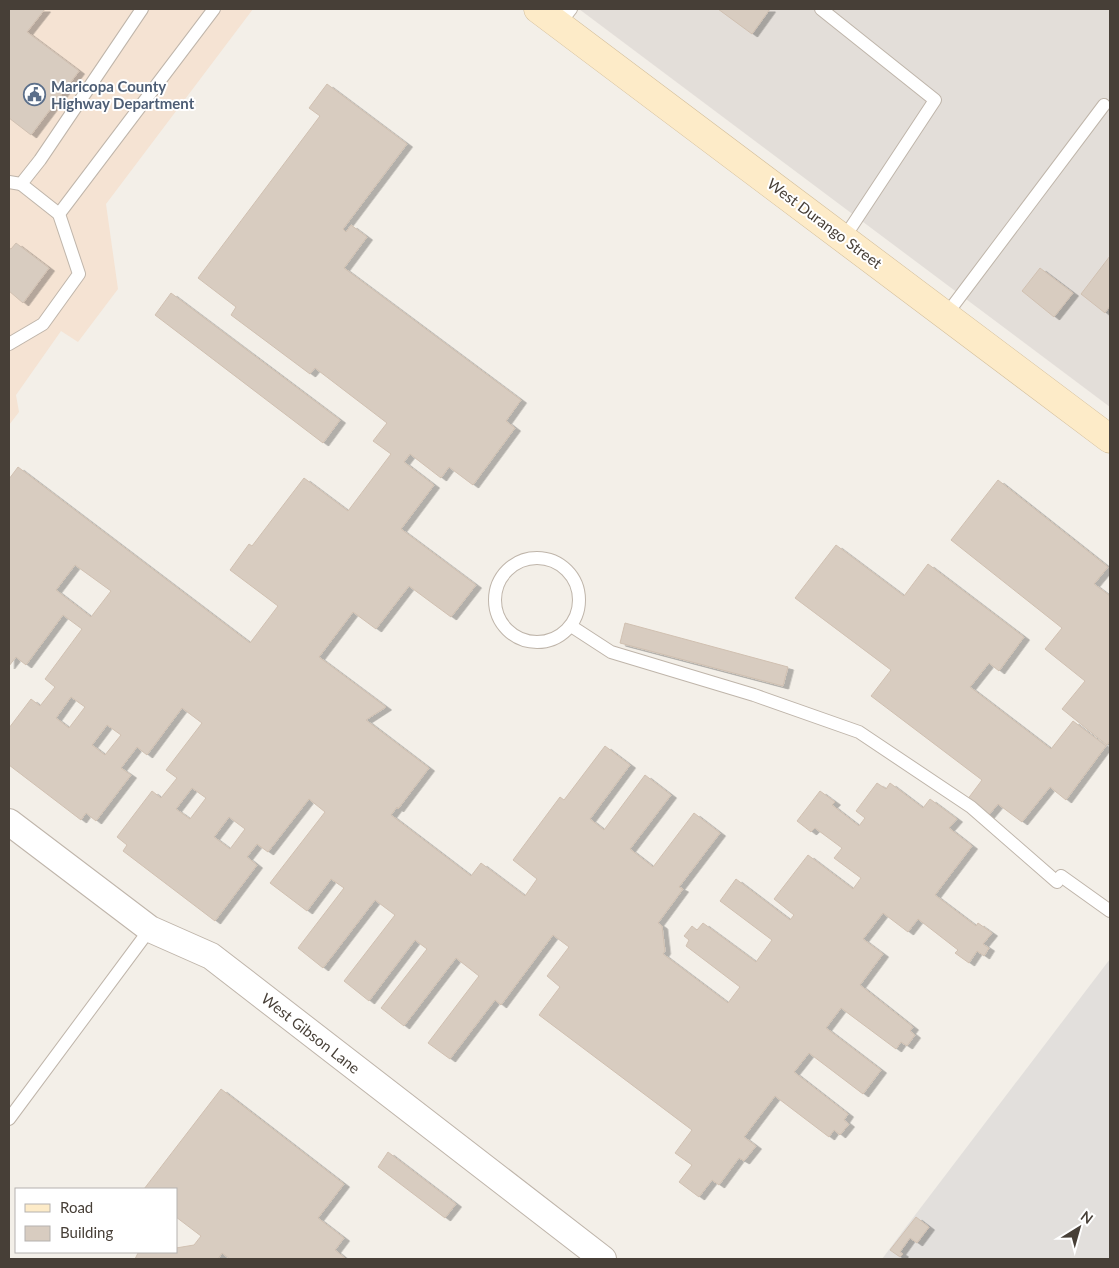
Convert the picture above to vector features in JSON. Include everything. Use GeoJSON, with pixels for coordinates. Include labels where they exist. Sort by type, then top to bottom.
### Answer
{"type":"FeatureCollection","features":[{"type":"Feature","properties":{"kind":"street","name":"West Durango Street"},"geometry":{"type":"LineString","coordinates":[[556,14],[844,238],[1110,439]]}},
{"type":"Feature","properties":{"kind":"street","name":"West Gibson Lane"},"geometry":{"type":"LineString","coordinates":[[9,822],[150,930],[211,956],[604,1259]]}},
{"type":"Feature","properties":{"kind":"lane"},"geometry":{"type":"LineString","coordinates":[[9,344],[43,324],[80,274],[59,214],[15,183],[40,160],[142,9]]}},
{"type":"Feature","properties":{"kind":"lane"},"geometry":{"type":"LineString","coordinates":[[59,214],[214,9]]}},
{"type":"Feature","properties":{"kind":"lane"},"geometry":{"type":"LineString","coordinates":[[821,9],[935,100],[844,238]]}},
{"type":"Feature","properties":{"kind":"lane"},"geometry":{"type":"LineString","coordinates":[[946,315],[1104,105]]}},
{"type":"Feature","properties":{"kind":"lane"},"geometry":{"type":"LineString","coordinates":[[530,559],[544,559],[558,564],[569,573],[577,586],[579,600],[571,626],[561,635],[550,641],[537,643],[524,640],[512,634],[503,625],[497,613],[495,600],[497,586],[505,574],[516,564],[530,559]]}},
{"type":"Feature","properties":{"kind":"lane"},"geometry":{"type":"LineString","coordinates":[[571,626],[611,652],[754,695],[859,732],[971,807],[1059,879],[1110,911]]}},
{"type":"Feature","properties":{"kind":"lane"},"geometry":{"type":"LineString","coordinates":[[9,1119],[150,930]]}},
{"type":"Feature","properties":{"kind":"shaded area"},"geometry":{"type":"Polygon","coordinates":[[[9,9],[253,9],[106,204],[118,289],[78,342],[61,331],[16,395],[19,412],[9,425],[9,9]]]}},
{"type":"Feature","properties":{"kind":"shaded area"},"geometry":{"type":"Polygon","coordinates":[[[579,9],[1110,9],[1110,407],[579,9]]]}},
{"type":"Feature","properties":{"kind":"shaded area"},"geometry":{"type":"Polygon","coordinates":[[[1110,959],[1110,1259],[882,1259],[906,1227],[1110,959]]]}},
{"type":"Feature","properties":{"kind":"building","name":"Maricopa County Highway Department"},"geometry":{"type":"Polygon","coordinates":[[[9,9],[45,9],[27,32],[79,71],[31,135],[9,118],[9,9]]]}},
{"type":"Feature","properties":{"kind":"building"},"geometry":{"type":"Polygon","coordinates":[[[718,9],[770,9],[752,34],[718,9]]]}},
{"type":"Feature","properties":{"kind":"building"},"geometry":{"type":"Polygon","coordinates":[[[327,84],[407,144],[343,229],[346,232],[351,225],[367,237],[344,268],[521,400],[506,421],[515,428],[473,485],[449,467],[441,478],[410,454],[404,462],[434,485],[401,529],[476,585],[451,617],[409,586],[376,629],[353,612],[319,657],[386,707],[366,720],[429,768],[398,809],[397,807],[391,815],[471,876],[481,863],[525,896],[537,879],[513,860],[560,797],[564,800],[605,746],[630,765],[590,819],[604,830],[645,775],[671,795],[630,849],[653,867],[694,813],[720,833],[679,887],[683,889],[658,923],[662,926],[665,951],[663,954],[728,1003],[740,987],[686,946],[689,940],[684,936],[692,926],[697,930],[703,923],[756,962],[772,940],[720,901],[736,879],[790,920],[794,915],[774,899],[808,855],[853,889],[861,878],[834,858],[842,848],[815,828],[811,832],[797,821],[820,791],[835,802],[832,805],[859,826],[865,818],[856,811],[877,783],[886,789],[890,783],[923,808],[930,799],[957,819],[949,828],[972,846],[935,895],[976,926],[978,923],[992,933],[983,944],[989,948],[984,956],[977,951],[969,963],[955,953],[958,950],[918,919],[908,932],[883,913],[863,939],[883,954],[860,985],[913,1027],[910,1031],[915,1035],[907,1046],[901,1042],[896,1049],[841,1008],[826,1028],[881,1070],[863,1094],[809,1053],[794,1072],[848,1114],[844,1120],[849,1124],[840,1135],[834,1130],[829,1137],[775,1096],[744,1137],[756,1146],[744,1161],[739,1158],[719,1185],[712,1180],[699,1197],[679,1182],[692,1165],[675,1153],[692,1130],[539,1015],[560,987],[547,976],[569,947],[553,935],[501,1005],[495,1000],[450,1059],[428,1043],[479,976],[456,958],[404,1026],[381,1008],[427,949],[415,940],[369,1001],[344,981],[395,915],[375,900],[323,968],[298,948],[344,888],[331,879],[307,911],[270,883],[325,812],[309,799],[268,852],[257,844],[247,857],[257,865],[215,921],[123,851],[127,845],[117,837],[152,791],[161,798],[177,778],[166,770],[202,723],[182,708],[147,755],[137,747],[121,768],[131,775],[96,821],[86,813],[81,820],[9,765],[9,728],[31,699],[40,706],[55,687],[45,679],[82,629],[63,615],[26,665],[16,657],[9,666],[9,479],[18,467],[250,643],[278,606],[230,570],[249,544],[252,546],[304,478],[348,511],[391,454],[373,441],[387,423],[315,368],[310,374],[231,315],[236,307],[198,278],[320,116],[309,108],[327,84]],[[75,565],[56,590],[91,617],[111,591],[75,565]],[[71,697],[56,718],[69,728],[85,707],[71,697]],[[107,725],[92,745],[105,755],[121,735],[107,725]],[[192,788],[176,809],[190,819],[206,798],[192,788]],[[229,817],[214,837],[230,849],[245,829],[229,817]]]}},
{"type":"Feature","properties":{"kind":"building"},"geometry":{"type":"Polygon","coordinates":[[[16,243],[49,268],[23,303],[9,291],[9,248],[11,249],[16,243]]]}},
{"type":"Feature","properties":{"kind":"building"},"geometry":{"type":"Polygon","coordinates":[[[1110,256],[1110,306],[1105,313],[1081,294],[1110,256]]]}},
{"type":"Feature","properties":{"kind":"building"},"geometry":{"type":"Polygon","coordinates":[[[1040,268],[1073,293],[1054,317],[1022,291],[1040,268]]]}},
{"type":"Feature","properties":{"kind":"building"},"geometry":{"type":"Polygon","coordinates":[[[171,293],[340,420],[323,443],[155,315],[171,293]]]}},
{"type":"Feature","properties":{"kind":"building"},"geometry":{"type":"Polygon","coordinates":[[[998,480],[1108,567],[1094,584],[1110,596],[1110,741],[1107,745],[1062,709],[1085,681],[1045,649],[1062,628],[951,540],[998,480]]]}},
{"type":"Feature","properties":{"kind":"building"},"geometry":{"type":"Polygon","coordinates":[[[836,545],[904,596],[928,564],[1024,637],[999,671],[989,663],[970,687],[1051,749],[1073,721],[1106,746],[1066,800],[1050,787],[1022,822],[998,804],[988,816],[967,800],[982,780],[871,696],[891,670],[795,598],[836,545]]]}},
{"type":"Feature","properties":{"kind":"building"},"geometry":{"type":"Polygon","coordinates":[[[625,623],[788,667],[783,686],[620,643],[625,623]]]}},
{"type":"Feature","properties":{"kind":"building"},"geometry":{"type":"Polygon","coordinates":[[[221,1089],[344,1184],[318,1218],[344,1238],[335,1250],[346,1259],[230,1259],[222,1253],[218,1259],[135,1259],[138,1253],[178,1253],[178,1248],[194,1245],[201,1236],[178,1219],[178,1188],[145,1188],[221,1089]]]}},
{"type":"Feature","properties":{"kind":"building"},"geometry":{"type":"Polygon","coordinates":[[[388,1152],[456,1204],[445,1218],[378,1167],[388,1152]]]}},
{"type":"Feature","properties":{"kind":"building"},"geometry":{"type":"Polygon","coordinates":[[[916,1217],[929,1227],[917,1243],[910,1238],[900,1252],[903,1254],[900,1257],[890,1250],[916,1217]]]}},
{"type":"Feature","properties":{"kind":"place","name":"Maricopa County Highway Department"},"geometry":{"type":"Point","coordinates":[35,95]}}]}
